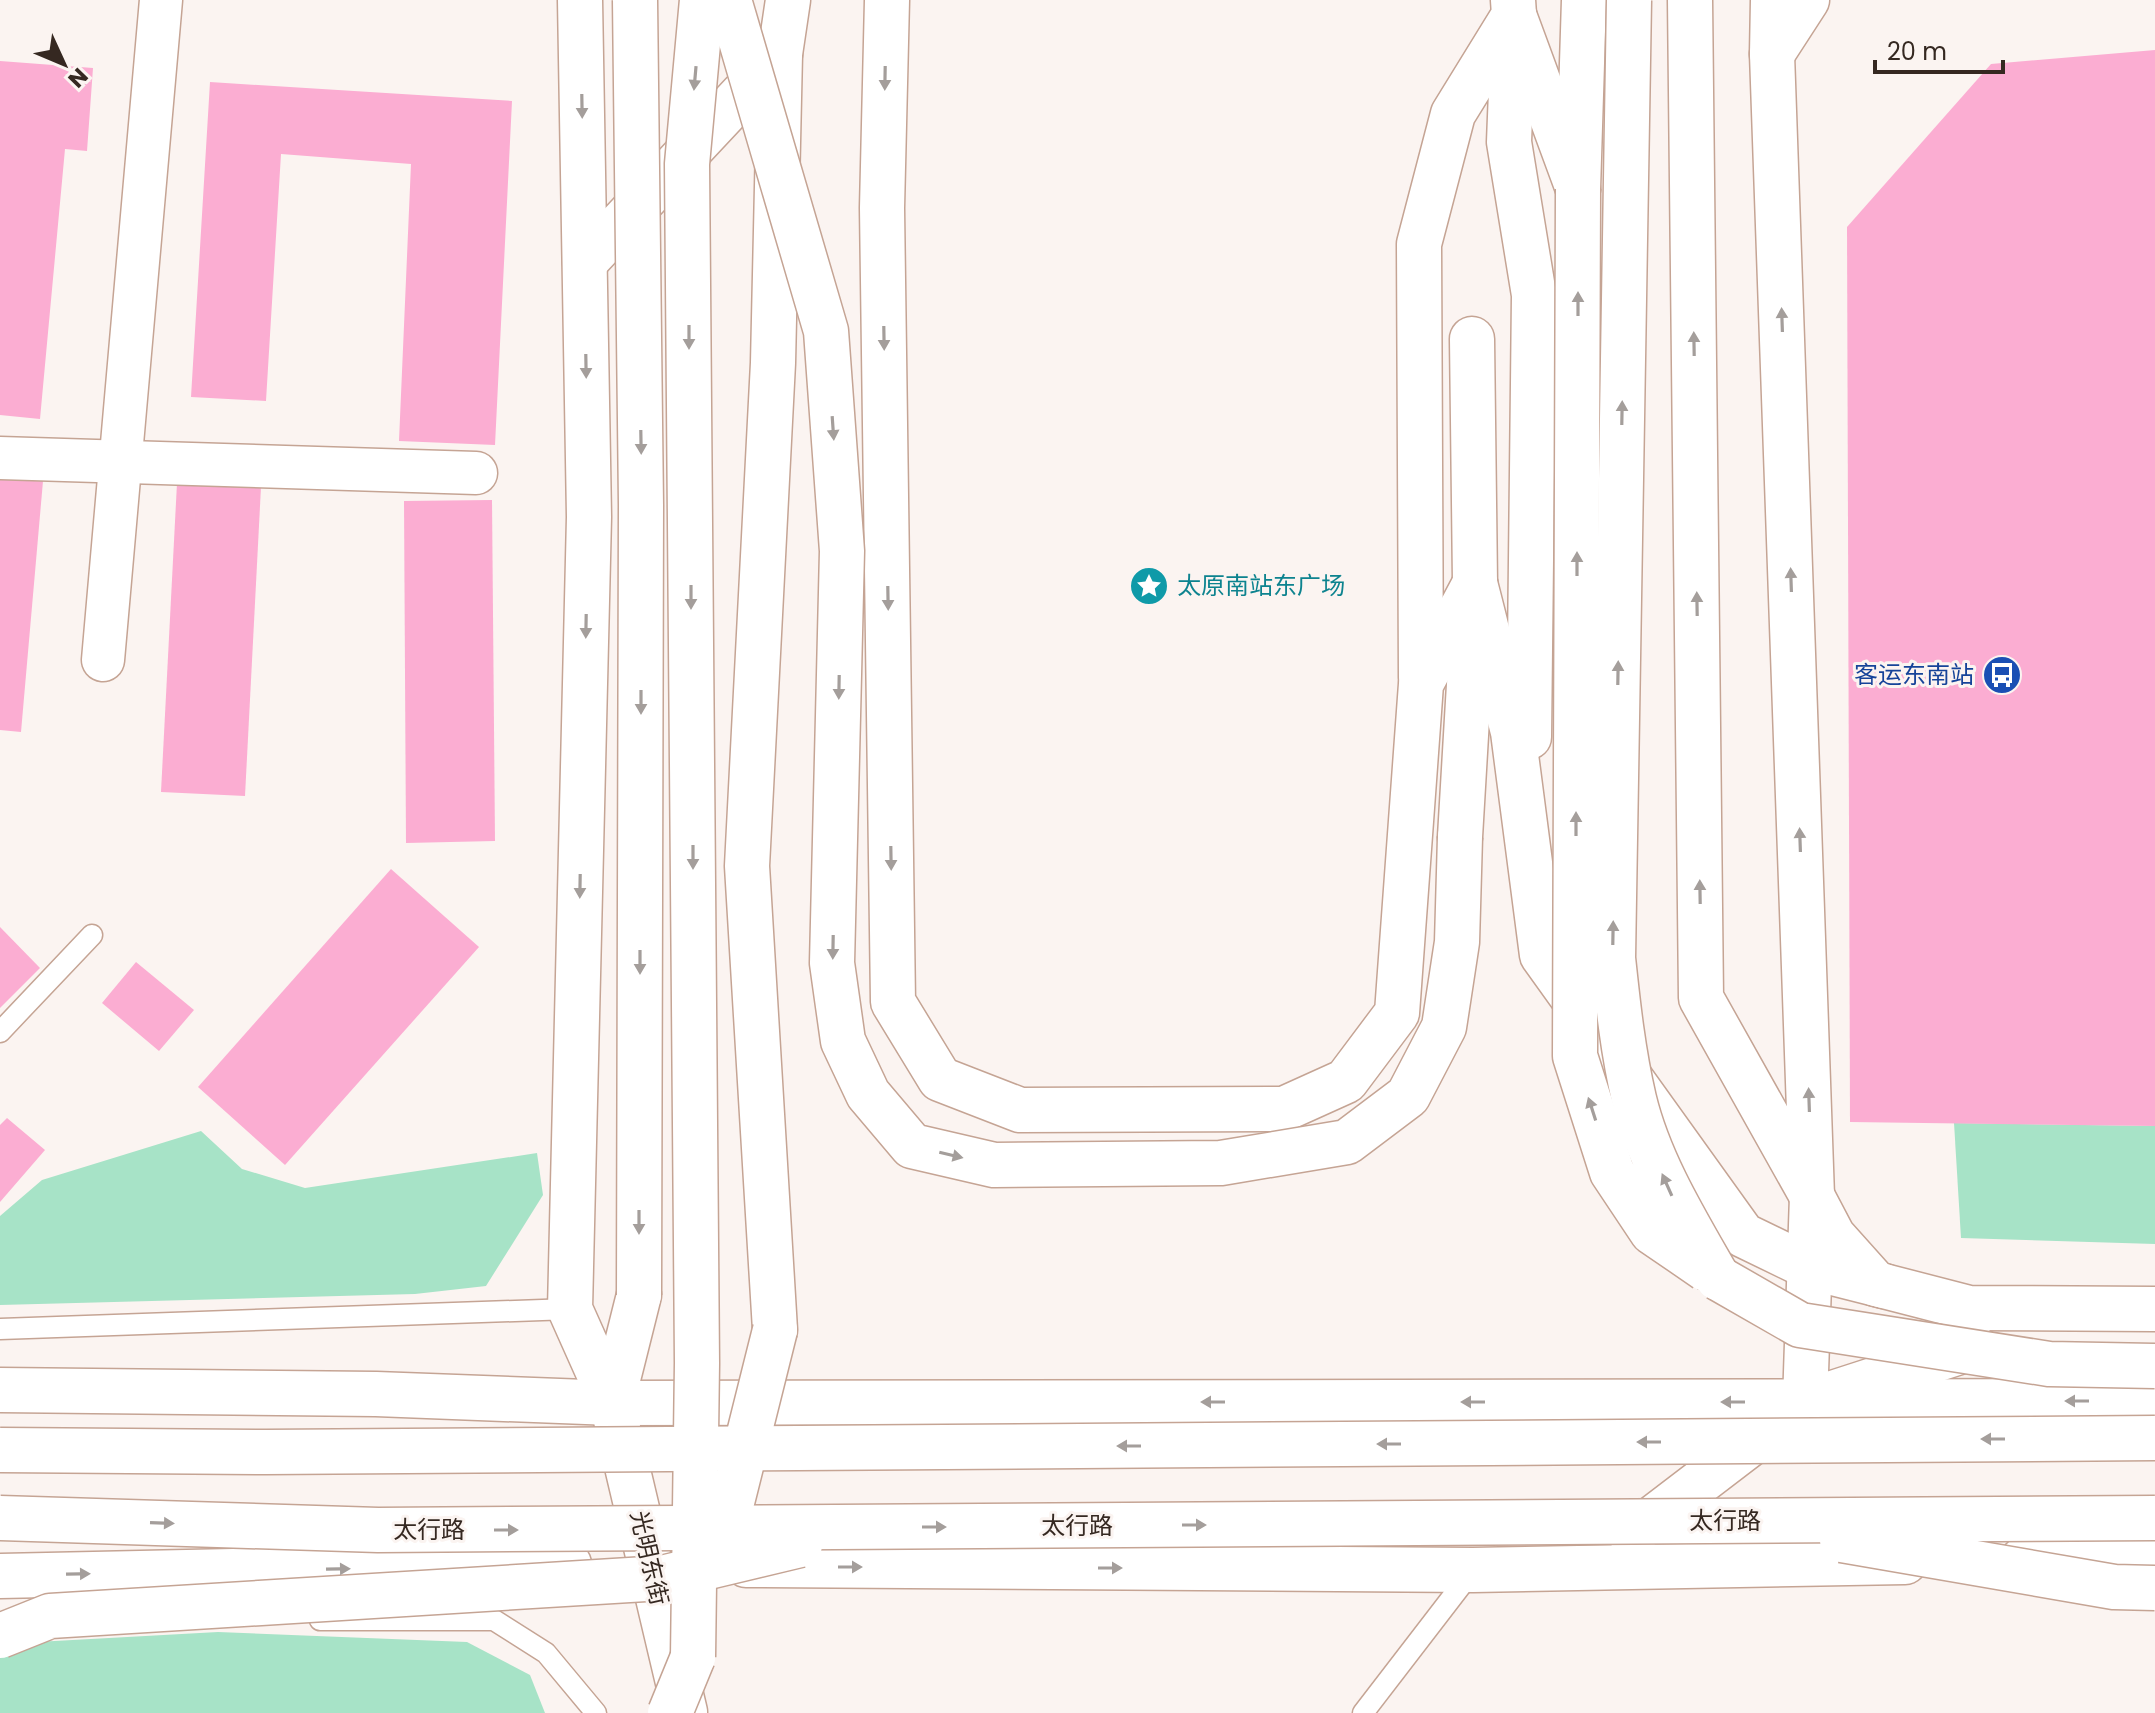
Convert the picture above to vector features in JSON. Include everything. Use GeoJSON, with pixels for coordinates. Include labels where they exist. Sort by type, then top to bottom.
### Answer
{"type":"FeatureCollection","features":[{"type":"Feature","properties":{"kind":"main road"},"geometry":{"type":"LineString","coordinates":[[548,0],[580,21],[585,262],[589,517],[570,1309]]}},
{"type":"Feature","properties":{"kind":"main road"},"geometry":{"type":"LineString","coordinates":[[612,1403],[639,1295],[641,505],[635,0]]}},
{"type":"Feature","properties":{"kind":"main road"},"geometry":{"type":"LineString","coordinates":[[693,1657],[697,1363],[687,164],[702,0]]}},
{"type":"Feature","properties":{"kind":"main road"},"geometry":{"type":"LineString","coordinates":[[729,0],[826,331],[842,551],[832,963],[843,1041],[868,1094],[912,1146],[994,1165],[1221,1163],[1347,1142],[1408,1096],[1444,1027],[1457,942],[1475,583],[1472,339]]}},
{"type":"Feature","properties":{"kind":"main road"},"geometry":{"type":"LineString","coordinates":[[670,1713],[693,1657],[775,1330],[747,866],[773,363],[780,54],[788,0]]}},
{"type":"Feature","properties":{"kind":"main road"},"geometry":{"type":"LineString","coordinates":[[887,0],[882,208],[893,1002],[940,1079],[1020,1110],[1284,1109],[1346,1081],[1397,1013],[1421,684],[1419,244],[1453,114],[1514,8]]}},
{"type":"Feature","properties":{"kind":"main road"},"geometry":{"type":"LineString","coordinates":[[1584,0],[1578,189],[1575,1056],[1612,1172],[1652,1232],[1718,1278],[1800,1325],[2049,1364],[2155,1366]]}},
{"type":"Feature","properties":{"kind":"main road"},"geometry":{"type":"LineString","coordinates":[[1629,0],[1613,958],[1622,1035],[1635,1101],[1668,1190],[1718,1278]]}},
{"type":"Feature","properties":{"kind":"main road"},"geometry":{"type":"LineString","coordinates":[[1690,0],[1701,998],[1833,1236],[1876,1284],[1884,1286]]}},
{"type":"Feature","properties":{"kind":"main road"},"geometry":{"type":"LineString","coordinates":[[1773,0],[1772,54],[1812,1196],[1805,1402]]}},
{"type":"Feature","properties":{"kind":"main road"},"geometry":{"type":"LineString","coordinates":[[1772,54],[1807,0]]}},
{"type":"Feature","properties":{"kind":"main road"},"geometry":{"type":"LineString","coordinates":[[1514,8],[1578,189]]}},
{"type":"Feature","properties":{"kind":"main road"},"geometry":{"type":"LineString","coordinates":[[1514,8],[1509,142],[1534,295],[1533,601],[1527,840]]}},
{"type":"Feature","properties":{"kind":"main road"},"geometry":{"type":"LineString","coordinates":[[585,262],[780,54]]}},
{"type":"Feature","properties":{"kind":"main road"},"geometry":{"type":"LineString","coordinates":[[1421,684],[1475,583]]}},
{"type":"Feature","properties":{"kind":"main road"},"geometry":{"type":"LineString","coordinates":[[1475,583],[1513,732],[1542,955],[1743,1235],[1809,1267],[1969,1308],[2155,1309]]}},
{"type":"Feature","properties":{"kind":"main road","name":"光明东街"},"geometry":{"type":"LineString","coordinates":[[570,1309],[612,1403],[686,1713]]}},
{"type":"Feature","properties":{"kind":"main road"},"geometry":{"type":"LineString","coordinates":[[1589,1568],[1805,1402],[2091,1309]]}},
{"type":"Feature","properties":{"kind":"main road"},"geometry":{"type":"LineString","coordinates":[[0,1390],[376,1394],[612,1403],[2155,1401]]}},
{"type":"Feature","properties":{"kind":"main road"},"geometry":{"type":"LineString","coordinates":[[0,1450],[281,1452],[2155,1438]]}},
{"type":"Feature","properties":{"kind":"main road","name":"太行路"},"geometry":{"type":"LineString","coordinates":[[0,1518],[378,1530],[2155,1518]]}},
{"type":"Feature","properties":{"kind":"main road"},"geometry":{"type":"LineString","coordinates":[[1729,1521],[2114,1587],[2155,1588]]}},
{"type":"Feature","properties":{"kind":"main road"},"geometry":{"type":"LineString","coordinates":[[0,1636],[50,1616],[662,1578],[872,1527]]}},
{"type":"Feature","properties":{"kind":"main road"},"geometry":{"type":"LineString","coordinates":[[0,1576],[650,1563],[1473,1570],[2155,1558]]}},
{"type":"Feature","properties":{"kind":"street"},"geometry":{"type":"LineString","coordinates":[[103,660],[161,0]]}},
{"type":"Feature","properties":{"kind":"street"},"geometry":{"type":"LineString","coordinates":[[0,458],[476,473]]}},
{"type":"Feature","properties":{"kind":"lane"},"geometry":{"type":"LineString","coordinates":[[0,1032],[92,935]]}},
{"type":"Feature","properties":{"kind":"lane"},"geometry":{"type":"LineString","coordinates":[[0,1329],[570,1309]]}},
{"type":"Feature","properties":{"kind":"lane"},"geometry":{"type":"LineString","coordinates":[[1363,1713],[1473,1570]]}},
{"type":"Feature","properties":{"kind":"lane"},"geometry":{"type":"LineString","coordinates":[[0,1620],[494,1620],[546,1653],[596,1713]]}},
{"type":"Feature","properties":{"kind":"green space"},"geometry":{"type":"Polygon","coordinates":[[[1954,1123],[2155,1126],[2155,1244],[1961,1238],[1954,1123]]]}},
{"type":"Feature","properties":{"kind":"green space"},"geometry":{"type":"Polygon","coordinates":[[[201,1131],[242,1169],[305,1188],[537,1153],[543,1195],[486,1286],[415,1294],[0,1305],[0,1216],[42,1180],[201,1131]]]}},
{"type":"Feature","properties":{"kind":"green space"},"geometry":{"type":"Polygon","coordinates":[[[218,1632],[467,1642],[530,1675],[545,1713],[0,1713],[0,1644],[218,1632]]]}},
{"type":"Feature","properties":{"kind":"building","name":"客运东南站"},"geometry":{"type":"Polygon","coordinates":[[[2155,50],[2155,1126],[1850,1122],[1847,227],[1991,64],[2155,50]]]}},
{"type":"Feature","properties":{"kind":"building"},"geometry":{"type":"Polygon","coordinates":[[[0,61],[93,68],[87,151],[65,149],[40,419],[0,415],[0,61]]]}},
{"type":"Feature","properties":{"kind":"building"},"geometry":{"type":"Polygon","coordinates":[[[210,82],[512,101],[495,445],[399,441],[411,164],[281,154],[266,401],[191,397],[210,82]]]}},
{"type":"Feature","properties":{"kind":"building"},"geometry":{"type":"Polygon","coordinates":[[[0,478],[43,481],[21,732],[0,730],[0,478]]]}},
{"type":"Feature","properties":{"kind":"building"},"geometry":{"type":"Polygon","coordinates":[[[177,483],[261,487],[245,796],[161,792],[177,483]]]}},
{"type":"Feature","properties":{"kind":"building"},"geometry":{"type":"Polygon","coordinates":[[[492,500],[495,841],[406,843],[404,501],[492,500]]]}},
{"type":"Feature","properties":{"kind":"building"},"geometry":{"type":"Polygon","coordinates":[[[391,869],[479,947],[285,1165],[198,1087],[391,869]]]}},
{"type":"Feature","properties":{"kind":"building"},"geometry":{"type":"Polygon","coordinates":[[[0,927],[40,968],[0,1008],[0,927]]]}},
{"type":"Feature","properties":{"kind":"building"},"geometry":{"type":"Polygon","coordinates":[[[136,962],[194,1010],[159,1051],[102,1003],[136,962]]]}},
{"type":"Feature","properties":{"kind":"building"},"geometry":{"type":"Polygon","coordinates":[[[7,1118],[45,1150],[0,1202],[0,1125],[7,1118]]]}},
{"type":"Feature","properties":{"kind":"place","name":"太原南站东广场"},"geometry":{"type":"Point","coordinates":[1149,586]}},
{"type":"Feature","properties":{"kind":"place","name":"客运东南站"},"geometry":{"type":"Point","coordinates":[2002,675]}}]}
